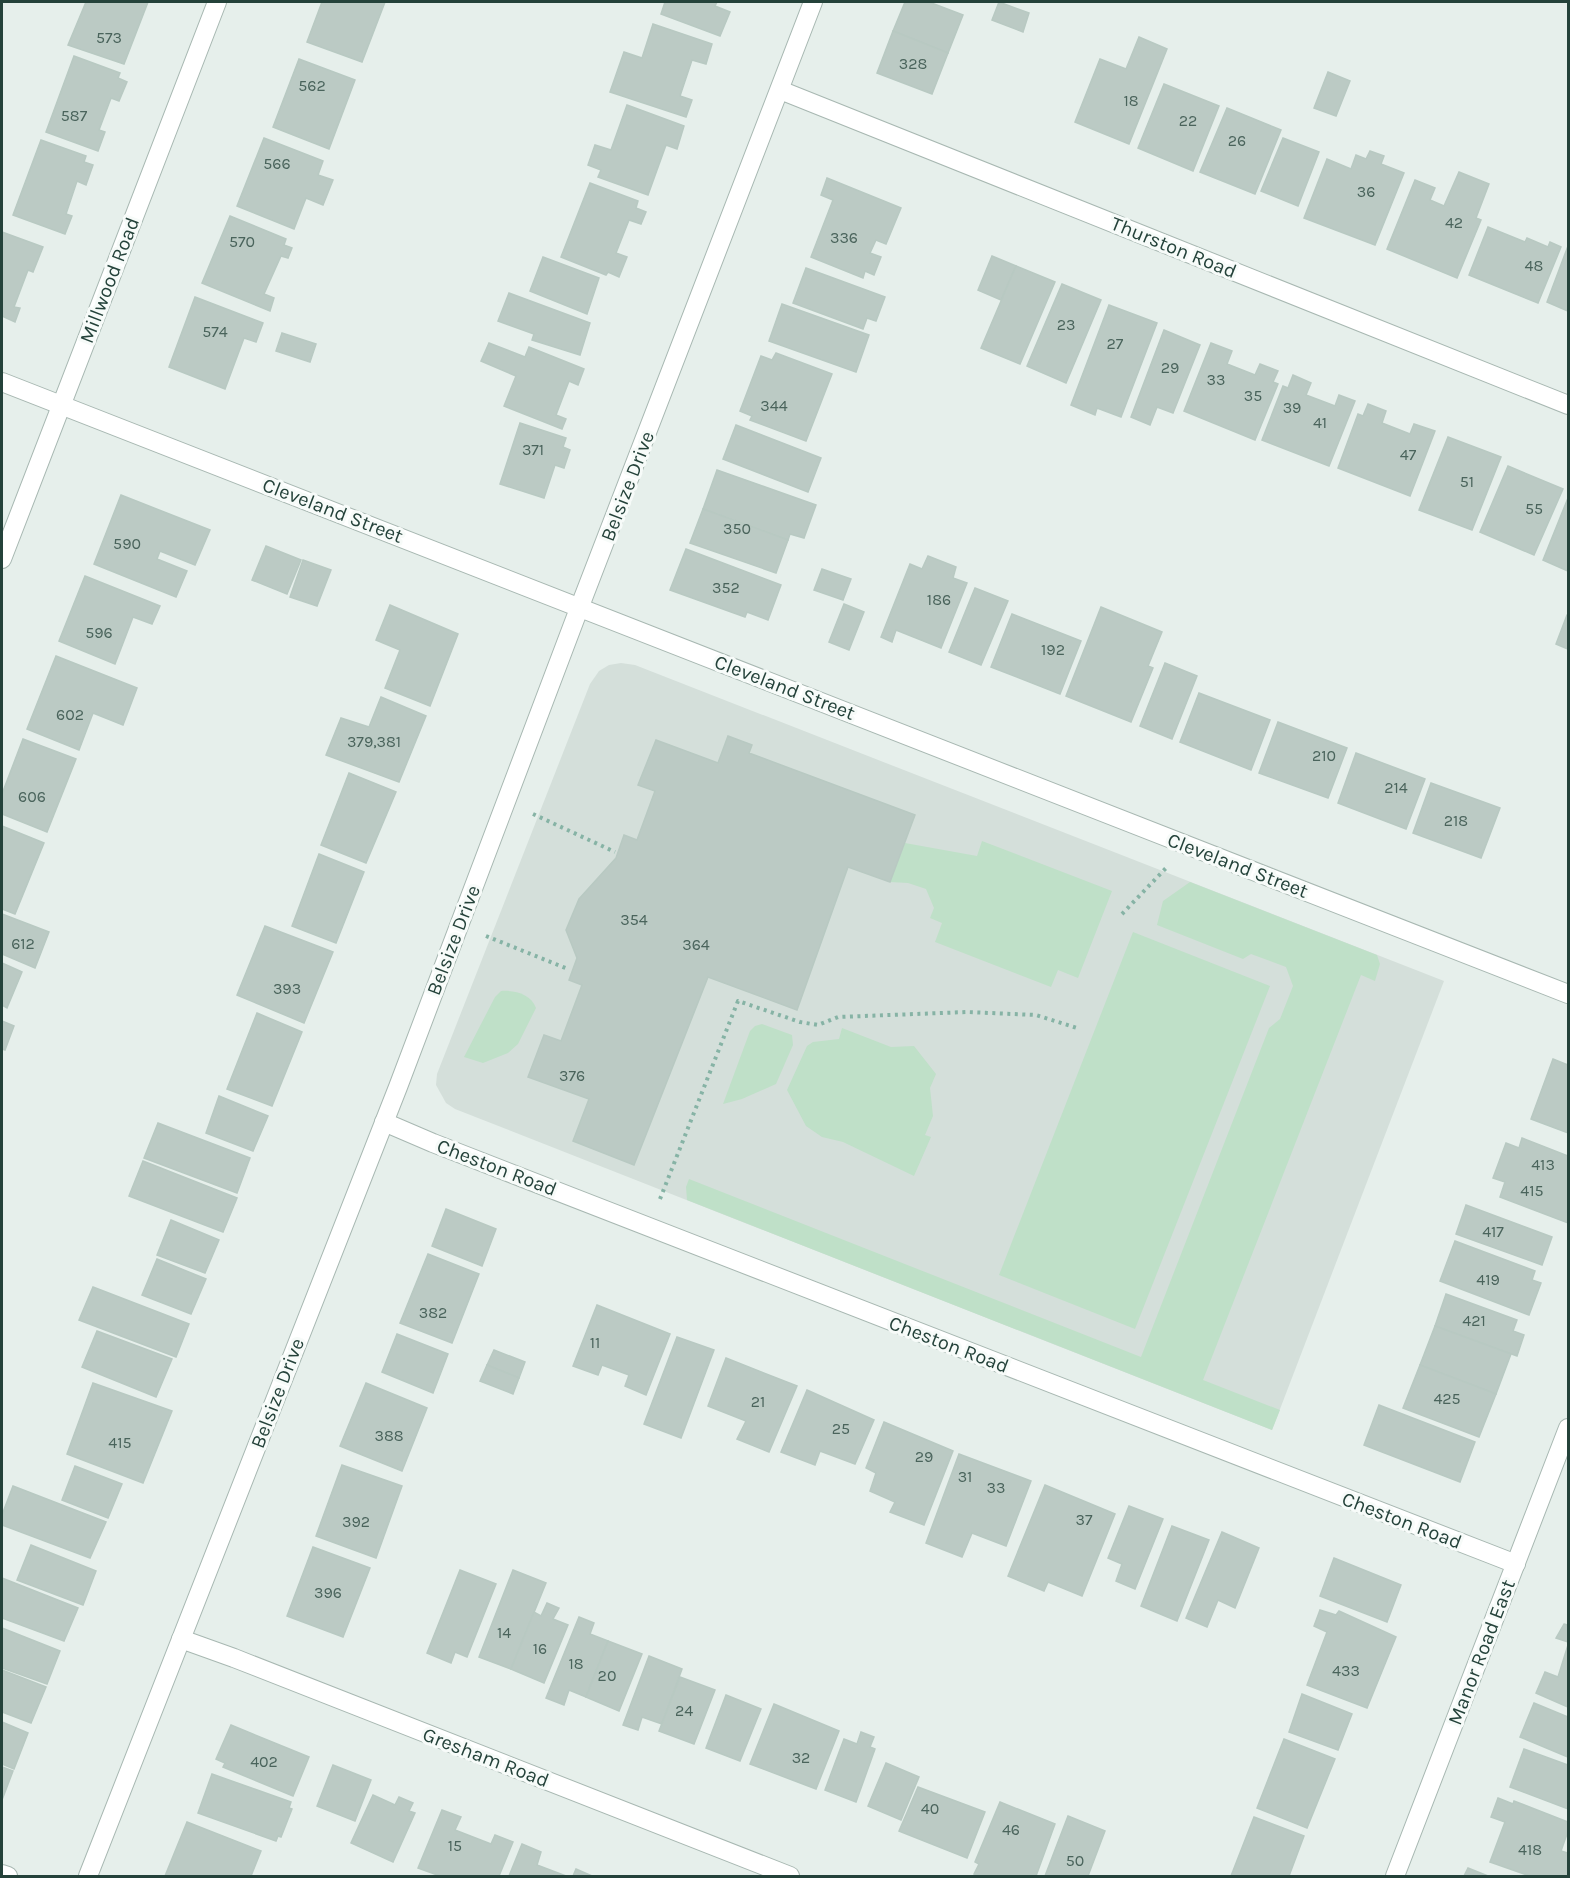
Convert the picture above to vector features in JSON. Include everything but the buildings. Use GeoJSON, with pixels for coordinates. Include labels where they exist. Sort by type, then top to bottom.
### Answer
{"type":"FeatureCollection","features":[{"type":"Feature","properties":{"kind":"street","name":"Millwood Road"},"geometry":{"type":"LineString","coordinates":[[2,559],[217,2]]}},
{"type":"Feature","properties":{"kind":"street","name":"Belsize Drive"},"geometry":{"type":"LineString","coordinates":[[88,1876],[384,1122],[579,606],[813,2]]}},
{"type":"Feature","properties":{"kind":"street","name":"Thurston Road"},"geometry":{"type":"LineString","coordinates":[[780,90],[1569,405]]}},
{"type":"Feature","properties":{"kind":"street","name":"Cleveland Street"},"geometry":{"type":"LineString","coordinates":[[2,382],[1569,994]]}},
{"type":"Feature","properties":{"kind":"street","name":"Cheston Road"},"geometry":{"type":"LineString","coordinates":[[384,1122],[1516,1564]]}},
{"type":"Feature","properties":{"kind":"street","name":"Manor Road East"},"geometry":{"type":"LineString","coordinates":[[1395,1876],[1569,1428]]}},
{"type":"Feature","properties":{"kind":"street","name":"Gresham Road"},"geometry":{"type":"LineString","coordinates":[[181,1639],[790,1876]]}},
{"type":"Feature","properties":{"kind":"street"},"geometry":{"type":"LineString","coordinates":[[2,1874],[8,1876]]}},
{"type":"Feature","properties":{"kind":"path"},"geometry":{"type":"LineString","coordinates":[[533,814],[615,852]]}},
{"type":"Feature","properties":{"kind":"path"},"geometry":{"type":"LineString","coordinates":[[1122,914],[1167,867]]}},
{"type":"Feature","properties":{"kind":"path"},"geometry":{"type":"LineString","coordinates":[[486,936],[568,969]]}},
{"type":"Feature","properties":{"kind":"path"},"geometry":{"type":"LineString","coordinates":[[660,1198],[738,1001],[800,1022],[818,1025],[838,1017],[967,1012],[1035,1016],[1077,1028]]}},
{"type":"Feature","properties":{"kind":"shaded area"},"geometry":{"type":"Polygon","coordinates":[[[621,663],[635,665],[1444,981],[1272,1430],[455,1109],[446,1103],[436,1085],[437,1074],[590,684],[599,671],[609,665],[621,663]]]}},
{"type":"Feature","properties":{"kind":"green space"},"geometry":{"type":"Polygon","coordinates":[[[982,841],[1112,891],[1078,978],[1058,970],[1051,987],[935,942],[942,923],[930,918],[934,908],[926,889],[908,883],[890,882],[905,843],[977,856],[982,841]]]}},
{"type":"Feature","properties":{"kind":"green space"},"geometry":{"type":"Polygon","coordinates":[[[1190,882],[1377,955],[1380,964],[1375,981],[1361,975],[1203,1380],[1280,1410],[1272,1430],[687,1200],[686,1187],[689,1179],[1141,1357],[1269,1028],[1280,1019],[1293,986],[1286,967],[1251,954],[1243,959],[1157,925],[1163,901],[1190,882]]]}},
{"type":"Feature","properties":{"kind":"green space"},"geometry":{"type":"Polygon","coordinates":[[[1133,932],[1270,986],[1135,1329],[999,1275],[1133,932]]]}},
{"type":"Feature","properties":{"kind":"green space"},"geometry":{"type":"Polygon","coordinates":[[[501,991],[522,994],[534,1003],[536,1008],[518,1044],[508,1053],[483,1063],[464,1057],[495,997],[501,991]]]}},
{"type":"Feature","properties":{"kind":"green space"},"geometry":{"type":"Polygon","coordinates":[[[762,1024],[792,1035],[793,1045],[776,1084],[742,1099],[723,1104],[750,1031],[762,1024]]]}},
{"type":"Feature","properties":{"kind":"green space"},"geometry":{"type":"Polygon","coordinates":[[[842,1028],[891,1047],[914,1046],[936,1074],[930,1088],[933,1116],[925,1135],[931,1137],[914,1176],[843,1142],[822,1137],[806,1126],[787,1090],[807,1046],[813,1042],[839,1039],[842,1028]]]}}]}
